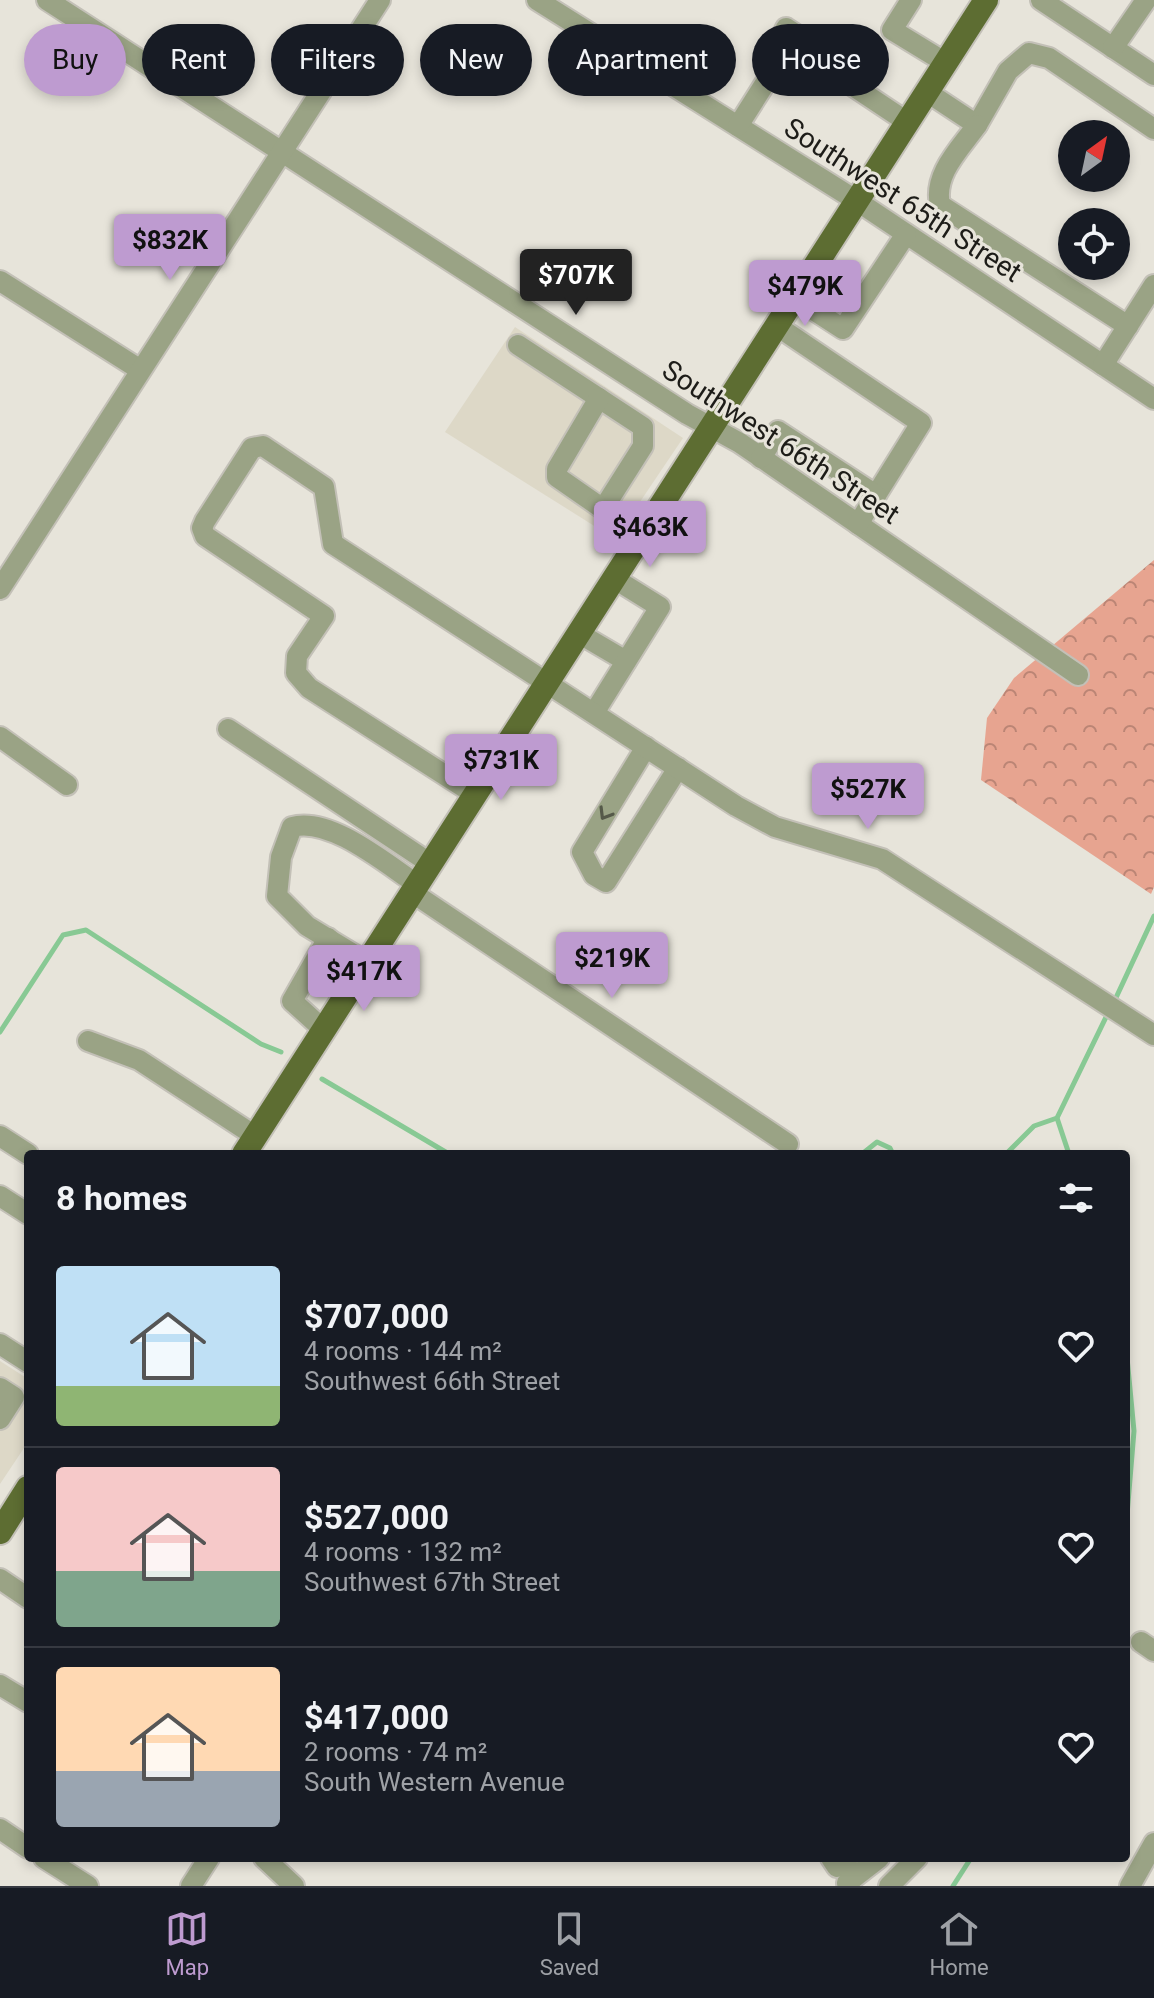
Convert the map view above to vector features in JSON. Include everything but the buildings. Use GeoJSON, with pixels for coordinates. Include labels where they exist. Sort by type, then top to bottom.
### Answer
{"type":"FeatureCollection","features":[{"type":"Feature","properties":{"kind":"main road"},"geometry":{"type":"LineString","coordinates":[[250,1145],[986,0]]}},
{"type":"Feature","properties":{"kind":"main road"},"geometry":{"type":"LineString","coordinates":[[0,1532],[24,1494]]}},
{"type":"Feature","properties":{"kind":"street","name":"Southwest 66th Street"},"geometry":{"type":"LineString","coordinates":[[47,0],[588,351],[761,458],[1078,675]]}},
{"type":"Feature","properties":{"kind":"street"},"geometry":{"type":"LineString","coordinates":[[0,589],[139,369],[380,0]]}},
{"type":"Feature","properties":{"kind":"street","name":"Southwest 65th Street"},"geometry":{"type":"LineString","coordinates":[[537,0],[857,201],[1154,399]]}},
{"type":"Feature","properties":{"kind":"street"},"geometry":{"type":"LineString","coordinates":[[911,0],[892,30],[946,63]]}},
{"type":"Feature","properties":{"kind":"street"},"geometry":{"type":"LineString","coordinates":[[1041,0],[1154,75]]}},
{"type":"Feature","properties":{"kind":"street"},"geometry":{"type":"LineString","coordinates":[[1113,48],[1146,0]]}},
{"type":"Feature","properties":{"kind":"street"},"geometry":{"type":"LineString","coordinates":[[738,126],[771,74],[770,59],[786,28],[831,57],[835,74],[907,122]]}},
{"type":"Feature","properties":{"kind":"street"},"geometry":{"type":"LineString","coordinates":[[1128,326],[940,205],[937,193],[942,175],[977,125],[1008,71],[1029,53],[1049,58],[1154,129]]}},
{"type":"Feature","properties":{"kind":"street"},"geometry":{"type":"LineString","coordinates":[[927,92],[977,125]]}},
{"type":"Feature","properties":{"kind":"street"},"geometry":{"type":"LineString","coordinates":[[795,298],[843,329],[906,234]]}},
{"type":"Feature","properties":{"kind":"street"},"geometry":{"type":"LineString","coordinates":[[0,281],[139,369]]}},
{"type":"Feature","properties":{"kind":"street"},"geometry":{"type":"LineString","coordinates":[[1103,365],[1154,285]]}},
{"type":"Feature","properties":{"kind":"street"},"geometry":{"type":"LineString","coordinates":[[777,326],[921,423],[858,524]]}},
{"type":"Feature","properties":{"kind":"street"},"geometry":{"type":"LineString","coordinates":[[518,345],[646,432],[643,446],[603,509]]}},
{"type":"Feature","properties":{"kind":"street"},"geometry":{"type":"LineString","coordinates":[[571,379],[588,351]]}},
{"type":"Feature","properties":{"kind":"street"},"geometry":{"type":"LineString","coordinates":[[599,398],[557,469],[557,477],[643,535]]}},
{"type":"Feature","properties":{"kind":"street"},"geometry":{"type":"LineString","coordinates":[[761,458],[778,431],[876,495]]}},
{"type":"Feature","properties":{"kind":"street"},"geometry":{"type":"LineString","coordinates":[[476,795],[309,688],[296,673],[295,663],[324,616],[205,536],[202,528],[205,521],[252,448],[263,446],[324,487],[333,544],[548,684],[775,827],[882,859],[1154,1035]]}},
{"type":"Feature","properties":{"kind":"street"},"geometry":{"type":"LineString","coordinates":[[594,713],[660,607],[615,579]]}},
{"type":"Feature","properties":{"kind":"street"},"geometry":{"type":"LineString","coordinates":[[580,634],[626,661]]}},
{"type":"Feature","properties":{"kind":"street"},"geometry":{"type":"LineString","coordinates":[[228,729],[421,881],[788,1144]]}},
{"type":"Feature","properties":{"kind":"street"},"geometry":{"type":"LineString","coordinates":[[0,737],[67,785]]}},
{"type":"Feature","properties":{"kind":"street"},"geometry":{"type":"LineString","coordinates":[[646,747],[582,852],[594,875],[606,882],[678,768]]}},
{"type":"Feature","properties":{"kind":"street"},"geometry":{"type":"LineString","coordinates":[[368,963],[307,926],[277,896],[281,857],[292,827],[309,822],[336,832],[421,881]]}},
{"type":"Feature","properties":{"kind":"street"},"geometry":{"type":"LineString","coordinates":[[324,1030],[292,1001],[328,938]]}},
{"type":"Feature","properties":{"kind":"street"},"geometry":{"type":"LineString","coordinates":[[88,1041],[139,1060],[250,1145]]}},
{"type":"Feature","properties":{"kind":"street"},"geometry":{"type":"LineString","coordinates":[[0,1136],[24,1151]]}},
{"type":"Feature","properties":{"kind":"street"},"geometry":{"type":"LineString","coordinates":[[0,1196],[24,1211]]}},
{"type":"Feature","properties":{"kind":"street"},"geometry":{"type":"LineString","coordinates":[[1,1347],[24,1359]]}},
{"type":"Feature","properties":{"kind":"street"},"geometry":{"type":"LineString","coordinates":[[0,1388],[14,1397],[0,1419]]}},
{"type":"Feature","properties":{"kind":"street"},"geometry":{"type":"LineString","coordinates":[[0,1579],[24,1595]]}},
{"type":"Feature","properties":{"kind":"street"},"geometry":{"type":"LineString","coordinates":[[0,1685],[24,1700]]}},
{"type":"Feature","properties":{"kind":"street"},"geometry":{"type":"LineString","coordinates":[[0,1829],[24,1845]]}},
{"type":"Feature","properties":{"kind":"street"},"geometry":{"type":"LineString","coordinates":[[1130,1886],[1154,1843]]}},
{"type":"Feature","properties":{"kind":"street"},"geometry":{"type":"LineString","coordinates":[[50,1862],[88,1886]]}},
{"type":"Feature","properties":{"kind":"street"},"geometry":{"type":"LineString","coordinates":[[191,1886],[206,1862]]}},
{"type":"Feature","properties":{"kind":"street"},"geometry":{"type":"LineString","coordinates":[[268,1862],[294,1886]]}},
{"type":"Feature","properties":{"kind":"street"},"geometry":{"type":"LineString","coordinates":[[842,1871],[868,1862]]}},
{"type":"Feature","properties":{"kind":"street"},"geometry":{"type":"LineString","coordinates":[[889,1886],[913,1862]]}},
{"type":"Feature","properties":{"kind":"shaded area"},"geometry":{"type":"Polygon","coordinates":[[[515,327],[683,438],[615,539],[445,432],[515,327]]]}},
{"type":"Feature","properties":{"kind":"shaded area"},"geometry":{"type":"Polygon","coordinates":[[[0,1361],[24,1376],[24,1448],[0,1484],[0,1361]]]}},
{"type":"Feature","properties":{"kind":"green space"},"geometry":{"type":"Polygon","coordinates":[[[1154,560],[1154,887],[1151,894],[981,780],[987,718],[1014,678],[1154,560]]]}},
{"type":"Feature","properties":{"kind":"waterway"},"geometry":{"type":"LineString","coordinates":[[1114,1002],[1154,916]]}},
{"type":"Feature","properties":{"kind":"waterway"},"geometry":{"type":"LineString","coordinates":[[0,1032],[63,935],[86,930],[261,1044],[281,1052]]}},
{"type":"Feature","properties":{"kind":"waterway"},"geometry":{"type":"LineString","coordinates":[[1068,1150],[1057,1118],[1109,1011]]}},
{"type":"Feature","properties":{"kind":"waterway"},"geometry":{"type":"LineString","coordinates":[[322,1079],[442,1150]]}},
{"type":"Feature","properties":{"kind":"waterway"},"geometry":{"type":"LineString","coordinates":[[1010,1150],[1034,1126],[1057,1118]]}},
{"type":"Feature","properties":{"kind":"waterway"},"geometry":{"type":"LineString","coordinates":[[867,1150],[877,1142],[891,1150]]}},
{"type":"Feature","properties":{"kind":"waterway"},"geometry":{"type":"LineString","coordinates":[[1130,1389],[1134,1431],[1130,1479]]}},
{"type":"Feature","properties":{"kind":"waterway"},"geometry":{"type":"LineString","coordinates":[[953,1886],[968,1862]]}}]}
